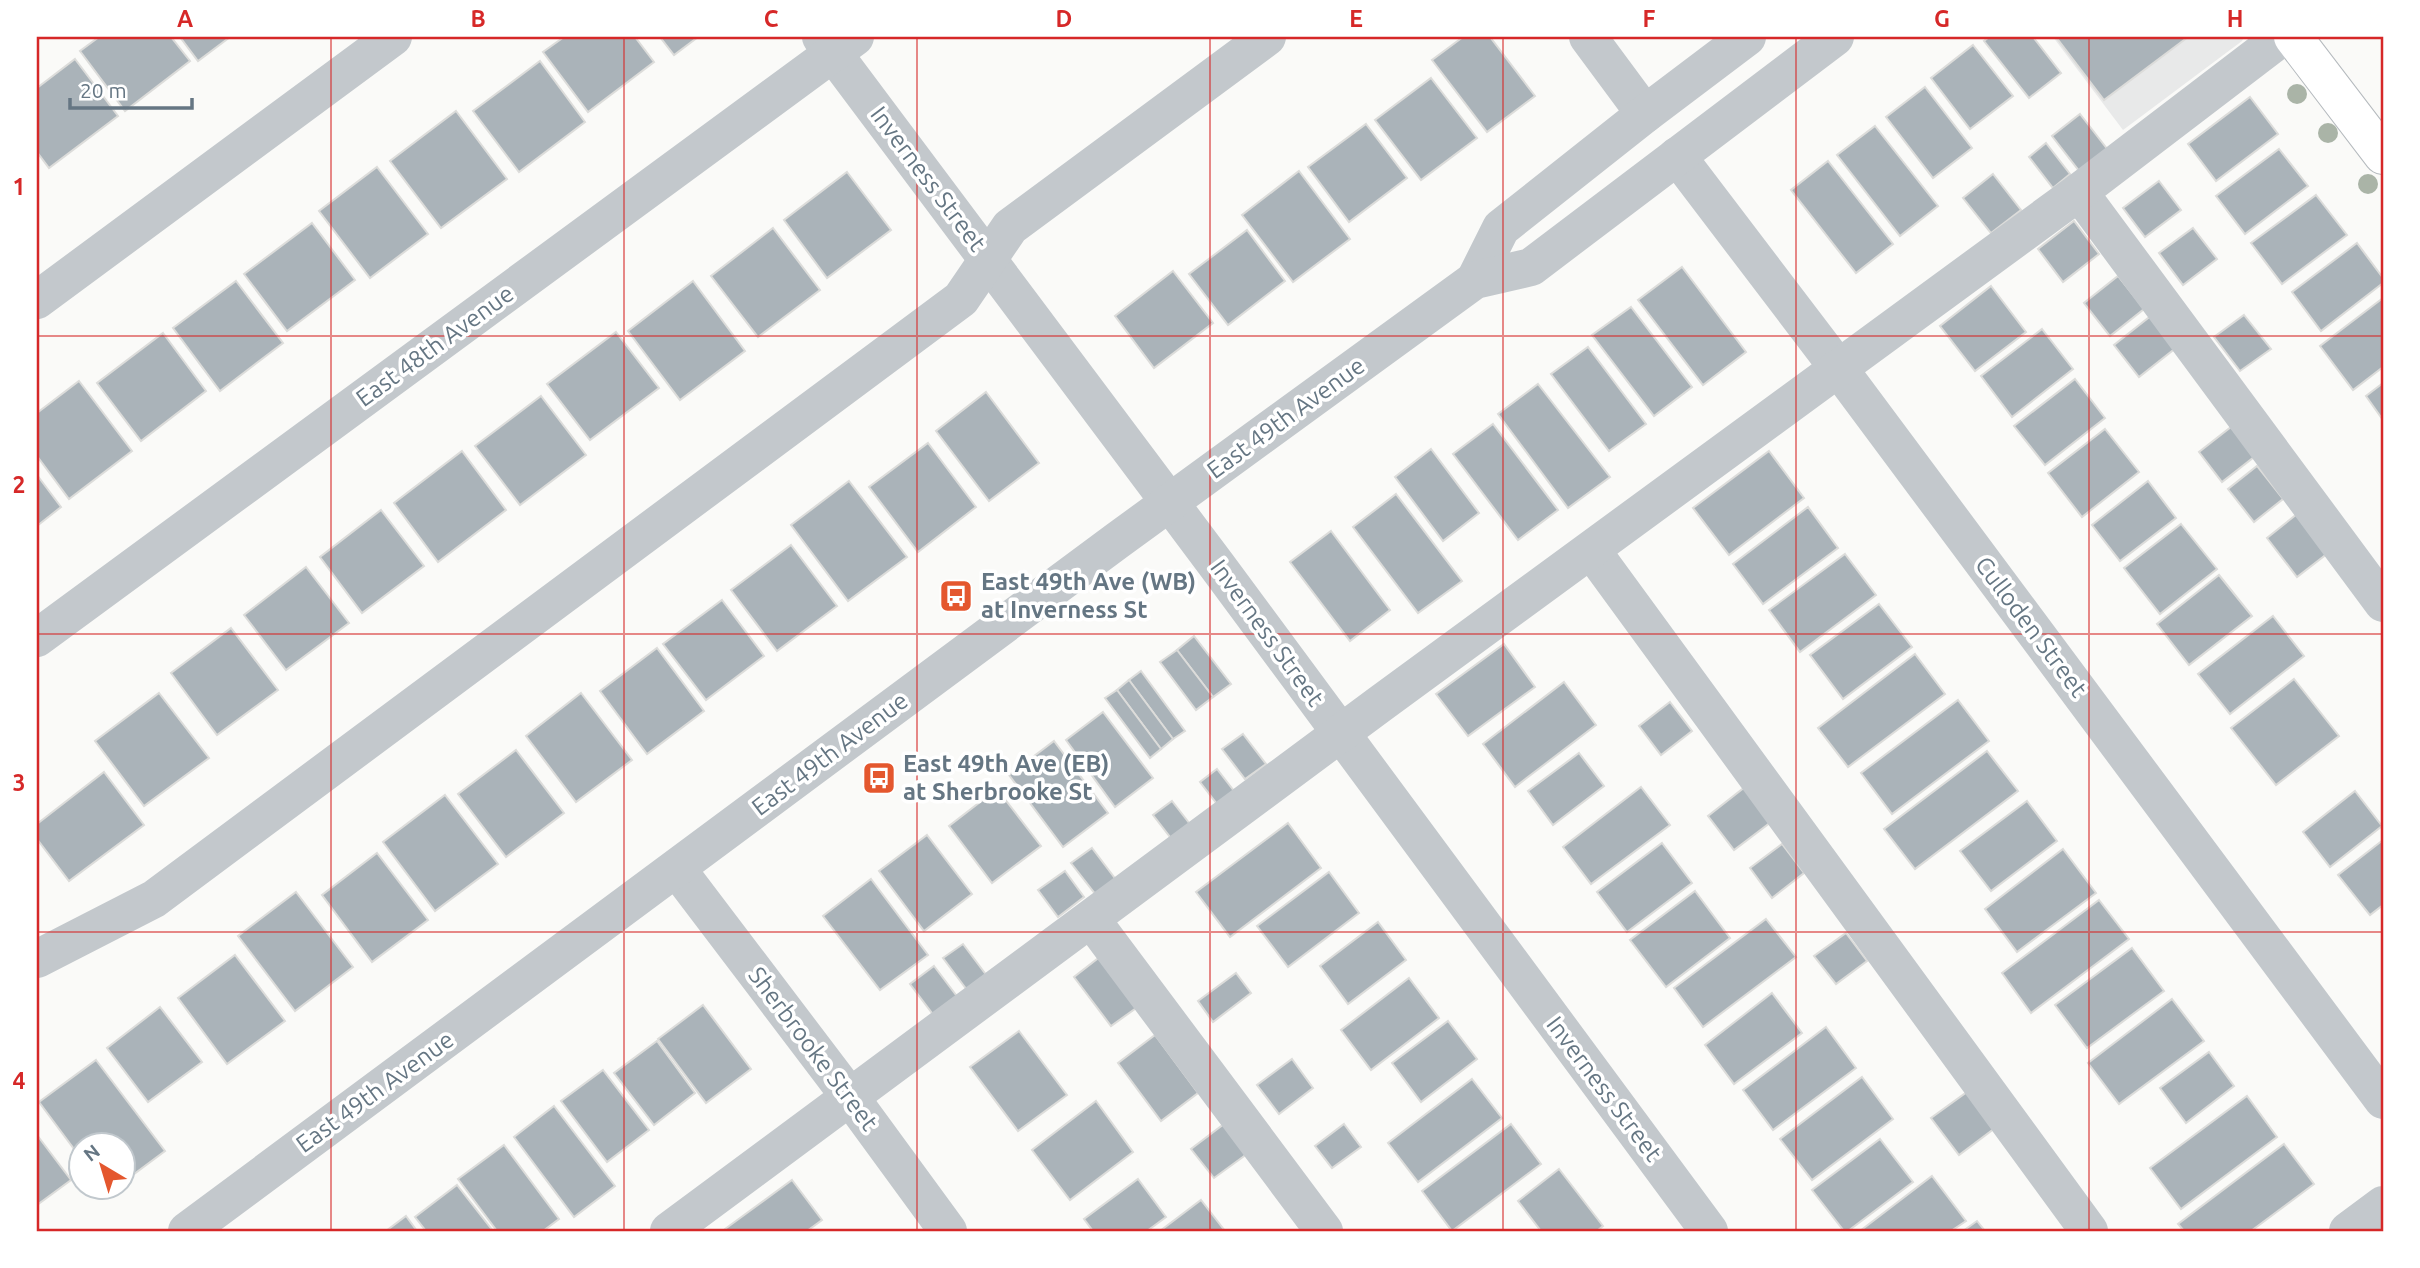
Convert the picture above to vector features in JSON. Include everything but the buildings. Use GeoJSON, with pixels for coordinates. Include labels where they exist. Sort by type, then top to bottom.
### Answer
{"type":"FeatureCollection","features":[{"type":"Feature","properties":{"kind":"main road"},"geometry":{"type":"LineString","coordinates":[[2293,37],[2383,155]]}},
{"type":"Feature","properties":{"kind":"street"},"geometry":{"type":"LineString","coordinates":[[37,300],[393,37]]}},
{"type":"Feature","properties":{"kind":"street"},"geometry":{"type":"LineString","coordinates":[[37,959],[154,899],[961,299],[1010,227],[1267,37]]}},
{"type":"Feature","properties":{"kind":"street"},"geometry":{"type":"LineString","coordinates":[[1588,37],[1645,114]]}},
{"type":"Feature","properties":{"kind":"street","name":"East 49th Avenue"},"geometry":{"type":"LineString","coordinates":[[1475,280],[1501,228],[1747,37]]}},
{"type":"Feature","properties":{"kind":"street","name":"East 49th Avenue"},"geometry":{"type":"LineString","coordinates":[[187,1231],[1170,502],[1475,280],[1531,267],[1835,37]]}},
{"type":"Feature","properties":{"kind":"street"},"geometry":{"type":"LineString","coordinates":[[669,1231],[1341,733],[2079,192],[2282,37]]}},
{"type":"Feature","properties":{"kind":"street","name":"Inverness Street"},"geometry":{"type":"LineString","coordinates":[[836,42],[988,259],[1709,1231]]}},
{"type":"Feature","properties":{"kind":"street","name":"East 48th Avenue"},"geometry":{"type":"LineString","coordinates":[[37,638],[836,42]]}},
{"type":"Feature","properties":{"kind":"street","name":"Culloden Street"},"geometry":{"type":"LineString","coordinates":[[1677,156],[1839,369],[2383,1100]]}},
{"type":"Feature","properties":{"kind":"street"},"geometry":{"type":"LineString","coordinates":[[2079,192],[2383,603]]}},
{"type":"Feature","properties":{"kind":"street"},"geometry":{"type":"LineString","coordinates":[[1592,551],[2089,1231]]}},
{"type":"Feature","properties":{"kind":"street","name":"Sherbrooke Street"},"geometry":{"type":"LineString","coordinates":[[677,869],[948,1231]]}},
{"type":"Feature","properties":{"kind":"street"},"geometry":{"type":"LineString","coordinates":[[1091,919],[1324,1231]]}},
{"type":"Feature","properties":{"kind":"street"},"geometry":{"type":"LineString","coordinates":[[2348,1231],[2383,1205]]}},
{"type":"Feature","properties":{"kind":"shaded area"},"geometry":{"type":"Polygon","coordinates":[[[2053,37],[2244,37],[2123,130],[2053,37]]]}},
{"type":"Feature","properties":{"kind":"place","name":"East 49th Ave (WB) at Inverness St"},"geometry":{"type":"Point","coordinates":[956,596]}},
{"type":"Feature","properties":{"kind":"place","name":"East 49th Ave (EB) at Sherbrooke St"},"geometry":{"type":"Point","coordinates":[879,778]}}]}
